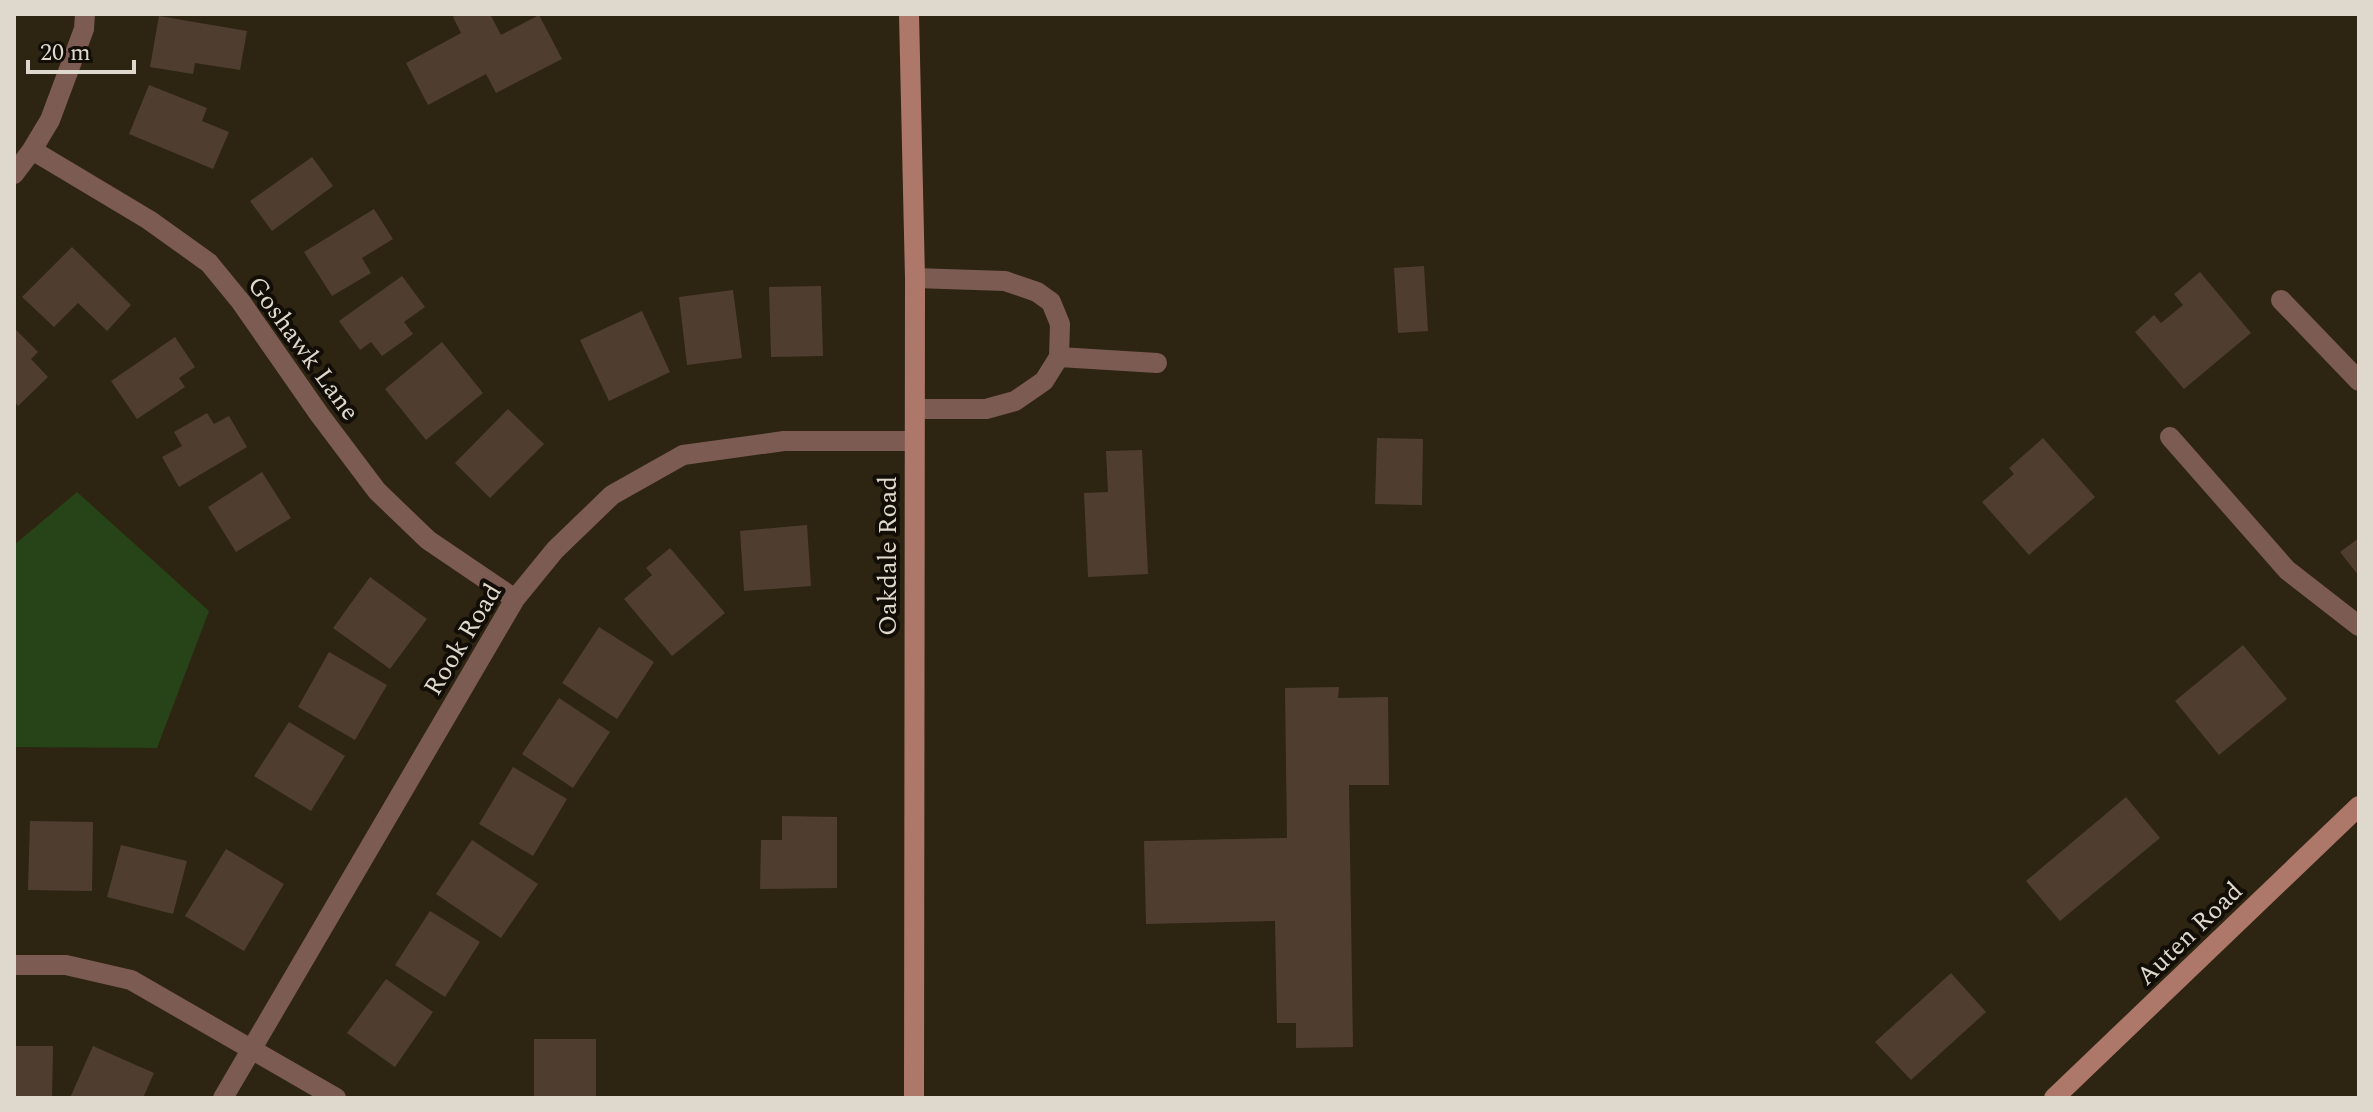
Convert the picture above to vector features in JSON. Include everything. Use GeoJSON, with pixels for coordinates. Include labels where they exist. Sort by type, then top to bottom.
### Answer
{"type":"FeatureCollection","features":[{"type":"Feature","properties":{"kind":"main road","name":"Oakdale Road"},"geometry":{"type":"LineString","coordinates":[[909,14],[915,278],[914,1098]]}},
{"type":"Feature","properties":{"kind":"main road","name":"Auten Road"},"geometry":{"type":"LineString","coordinates":[[2054,1098],[2359,806]]}},
{"type":"Feature","properties":{"kind":"street"},"geometry":{"type":"LineString","coordinates":[[14,174],[50,120],[84,29],[85,14]]}},
{"type":"Feature","properties":{"kind":"street","name":"Goshawk Lane"},"geometry":{"type":"LineString","coordinates":[[32,150],[149,220],[209,263],[241,302],[377,491],[428,540],[515,599]]}},
{"type":"Feature","properties":{"kind":"street"},"geometry":{"type":"LineString","coordinates":[[915,278],[1005,281],[1037,292],[1051,302],[1060,324],[1059,357],[1044,381],[1015,401],[986,409],[915,409]]}},
{"type":"Feature","properties":{"kind":"street"},"geometry":{"type":"LineString","coordinates":[[2281,300],[2359,381]]}},
{"type":"Feature","properties":{"kind":"street"},"geometry":{"type":"LineString","coordinates":[[1059,357],[1157,363]]}},
{"type":"Feature","properties":{"kind":"street"},"geometry":{"type":"LineString","coordinates":[[2170,437],[2287,570],[2359,626]]}},
{"type":"Feature","properties":{"kind":"street","name":"Rook Road"},"geometry":{"type":"LineString","coordinates":[[223,1098],[515,599],[555,550],[612,495],[683,455],[784,441],[913,441]]}},
{"type":"Feature","properties":{"kind":"street"},"geometry":{"type":"LineString","coordinates":[[14,965],[66,965],[131,980],[336,1098]]}},
{"type":"Feature","properties":{"kind":"green space"},"geometry":{"type":"Polygon","coordinates":[[[77,492],[209,611],[157,748],[14,747],[14,545],[77,492]]]}},
{"type":"Feature","properties":{"kind":"building"},"geometry":{"type":"Polygon","coordinates":[[[458,14],[490,14],[501,35],[539,15],[562,59],[496,93],[486,74],[428,105],[406,63],[461,33],[453,17],[458,14]]]}},
{"type":"Feature","properties":{"kind":"building"},"geometry":{"type":"Polygon","coordinates":[[[159,16],[247,31],[240,70],[195,63],[193,74],[150,67],[159,16]]]}},
{"type":"Feature","properties":{"kind":"building"},"geometry":{"type":"Polygon","coordinates":[[[149,85],[207,108],[202,121],[229,132],[213,169],[129,134],[149,85]]]}},
{"type":"Feature","properties":{"kind":"building"},"geometry":{"type":"Polygon","coordinates":[[[312,157],[333,186],[272,231],[250,201],[312,157]]]}},
{"type":"Feature","properties":{"kind":"building"},"geometry":{"type":"Polygon","coordinates":[[[374,209],[393,239],[362,258],[371,273],[332,296],[304,252],[374,209]]]}},
{"type":"Feature","properties":{"kind":"building"},"geometry":{"type":"Polygon","coordinates":[[[72,247],[131,305],[107,331],[78,303],[54,327],[22,297],[72,247]]]}},
{"type":"Feature","properties":{"kind":"building"},"geometry":{"type":"Polygon","coordinates":[[[1424,266],[1428,331],[1398,333],[1394,268],[1424,266]]]}},
{"type":"Feature","properties":{"kind":"building"},"geometry":{"type":"Polygon","coordinates":[[[2200,272],[2251,333],[2184,389],[2135,332],[2154,315],[2161,323],[2183,305],[2174,294],[2200,272]]]}},
{"type":"Feature","properties":{"kind":"building"},"geometry":{"type":"Polygon","coordinates":[[[402,276],[425,307],[404,322],[413,334],[382,356],[371,342],[360,350],[339,321],[402,276]]]}},
{"type":"Feature","properties":{"kind":"building"},"geometry":{"type":"Polygon","coordinates":[[[821,286],[823,356],[771,357],[769,287],[821,286]]]}},
{"type":"Feature","properties":{"kind":"building"},"geometry":{"type":"Polygon","coordinates":[[[733,290],[742,358],[687,365],[679,297],[733,290]]]}},
{"type":"Feature","properties":{"kind":"building"},"geometry":{"type":"Polygon","coordinates":[[[642,311],[670,372],[609,401],[580,340],[642,311]]]}},
{"type":"Feature","properties":{"kind":"building"},"geometry":{"type":"Polygon","coordinates":[[[14,328],[38,352],[31,359],[48,377],[18,406],[14,401],[14,328]]]}},
{"type":"Feature","properties":{"kind":"building"},"geometry":{"type":"Polygon","coordinates":[[[175,337],[195,367],[179,378],[185,387],[137,419],[111,381],[175,337]]]}},
{"type":"Feature","properties":{"kind":"building"},"geometry":{"type":"Polygon","coordinates":[[[442,342],[483,393],[426,440],[385,389],[442,342]]]}},
{"type":"Feature","properties":{"kind":"building"},"geometry":{"type":"Polygon","coordinates":[[[508,409],[544,444],[490,498],[455,463],[508,409]]]}},
{"type":"Feature","properties":{"kind":"building"},"geometry":{"type":"Polygon","coordinates":[[[207,413],[214,424],[229,416],[247,447],[179,487],[162,457],[182,446],[174,432],[207,413]]]}},
{"type":"Feature","properties":{"kind":"building"},"geometry":{"type":"Polygon","coordinates":[[[1377,438],[1423,439],[1422,505],[1375,504],[1377,438]]]}},
{"type":"Feature","properties":{"kind":"building"},"geometry":{"type":"Polygon","coordinates":[[[2043,438],[2095,497],[2029,555],[1982,502],[2014,474],[2009,468],[2043,438]]]}},
{"type":"Feature","properties":{"kind":"building"},"geometry":{"type":"Polygon","coordinates":[[[1142,450],[1148,574],[1088,577],[1084,493],[1108,492],[1106,451],[1142,450]]]}},
{"type":"Feature","properties":{"kind":"building"},"geometry":{"type":"Polygon","coordinates":[[[262,472],[291,518],[236,552],[208,507],[262,472]]]}},
{"type":"Feature","properties":{"kind":"building"},"geometry":{"type":"Polygon","coordinates":[[[807,525],[811,586],[744,591],[740,531],[807,525]]]}},
{"type":"Feature","properties":{"kind":"building"},"geometry":{"type":"Polygon","coordinates":[[[2359,538],[2359,576],[2340,552],[2359,538]]]}},
{"type":"Feature","properties":{"kind":"building"},"geometry":{"type":"Polygon","coordinates":[[[670,548],[725,613],[672,656],[624,599],[652,575],[646,568],[670,548]]]}},
{"type":"Feature","properties":{"kind":"building"},"geometry":{"type":"Polygon","coordinates":[[[370,577],[427,619],[390,669],[333,628],[370,577]]]}},
{"type":"Feature","properties":{"kind":"building"},"geometry":{"type":"Polygon","coordinates":[[[599,627],[654,662],[617,719],[562,683],[599,627]]]}},
{"type":"Feature","properties":{"kind":"building"},"geometry":{"type":"Polygon","coordinates":[[[2243,645],[2287,699],[2219,755],[2175,701],[2243,645]]]}},
{"type":"Feature","properties":{"kind":"building"},"geometry":{"type":"Polygon","coordinates":[[[329,652],[387,685],[355,740],[298,707],[329,652]]]}},
{"type":"Feature","properties":{"kind":"building"},"geometry":{"type":"Polygon","coordinates":[[[1339,687],[1338,698],[1388,697],[1389,785],[1349,785],[1353,1047],[1296,1048],[1296,1023],[1277,1023],[1275,921],[1146,924],[1144,841],[1287,838],[1285,688],[1339,687]]]}},
{"type":"Feature","properties":{"kind":"building"},"geometry":{"type":"Polygon","coordinates":[[[559,698],[610,732],[573,788],[522,754],[559,698]]]}},
{"type":"Feature","properties":{"kind":"building"},"geometry":{"type":"Polygon","coordinates":[[[289,722],[345,756],[311,811],[254,776],[289,722]]]}},
{"type":"Feature","properties":{"kind":"building"},"geometry":{"type":"Polygon","coordinates":[[[513,767],[567,799],[533,856],[479,824],[513,767]]]}},
{"type":"Feature","properties":{"kind":"building"},"geometry":{"type":"Polygon","coordinates":[[[2126,797],[2160,838],[2060,921],[2026,881],[2126,797]]]}},
{"type":"Feature","properties":{"kind":"building"},"geometry":{"type":"Polygon","coordinates":[[[782,816],[837,817],[837,888],[760,889],[761,840],[782,840],[782,816]]]}},
{"type":"Feature","properties":{"kind":"building"},"geometry":{"type":"Polygon","coordinates":[[[30,821],[93,822],[92,891],[28,890],[30,821]]]}},
{"type":"Feature","properties":{"kind":"building"},"geometry":{"type":"Polygon","coordinates":[[[472,840],[538,884],[501,938],[436,894],[472,840]]]}},
{"type":"Feature","properties":{"kind":"building"},"geometry":{"type":"Polygon","coordinates":[[[121,845],[187,861],[173,914],[107,897],[121,845]]]}},
{"type":"Feature","properties":{"kind":"building"},"geometry":{"type":"Polygon","coordinates":[[[226,849],[284,884],[244,951],[185,916],[226,849]]]}},
{"type":"Feature","properties":{"kind":"building"},"geometry":{"type":"Polygon","coordinates":[[[430,911],[480,942],[445,997],[395,965],[430,911]]]}},
{"type":"Feature","properties":{"kind":"building"},"geometry":{"type":"Polygon","coordinates":[[[1951,973],[1986,1012],[1911,1080],[1875,1042],[1951,973]]]}},
{"type":"Feature","properties":{"kind":"building"},"geometry":{"type":"Polygon","coordinates":[[[386,979],[433,1012],[395,1067],[347,1033],[386,979]]]}},
{"type":"Feature","properties":{"kind":"building"},"geometry":{"type":"Polygon","coordinates":[[[534,1039],[596,1039],[596,1098],[534,1098],[534,1039]]]}},
{"type":"Feature","properties":{"kind":"building"},"geometry":{"type":"Polygon","coordinates":[[[14,1046],[53,1046],[52,1098],[14,1098],[14,1046]]]}},
{"type":"Feature","properties":{"kind":"building"},"geometry":{"type":"Polygon","coordinates":[[[93,1046],[154,1073],[143,1098],[70,1098],[93,1046]]]}}]}
